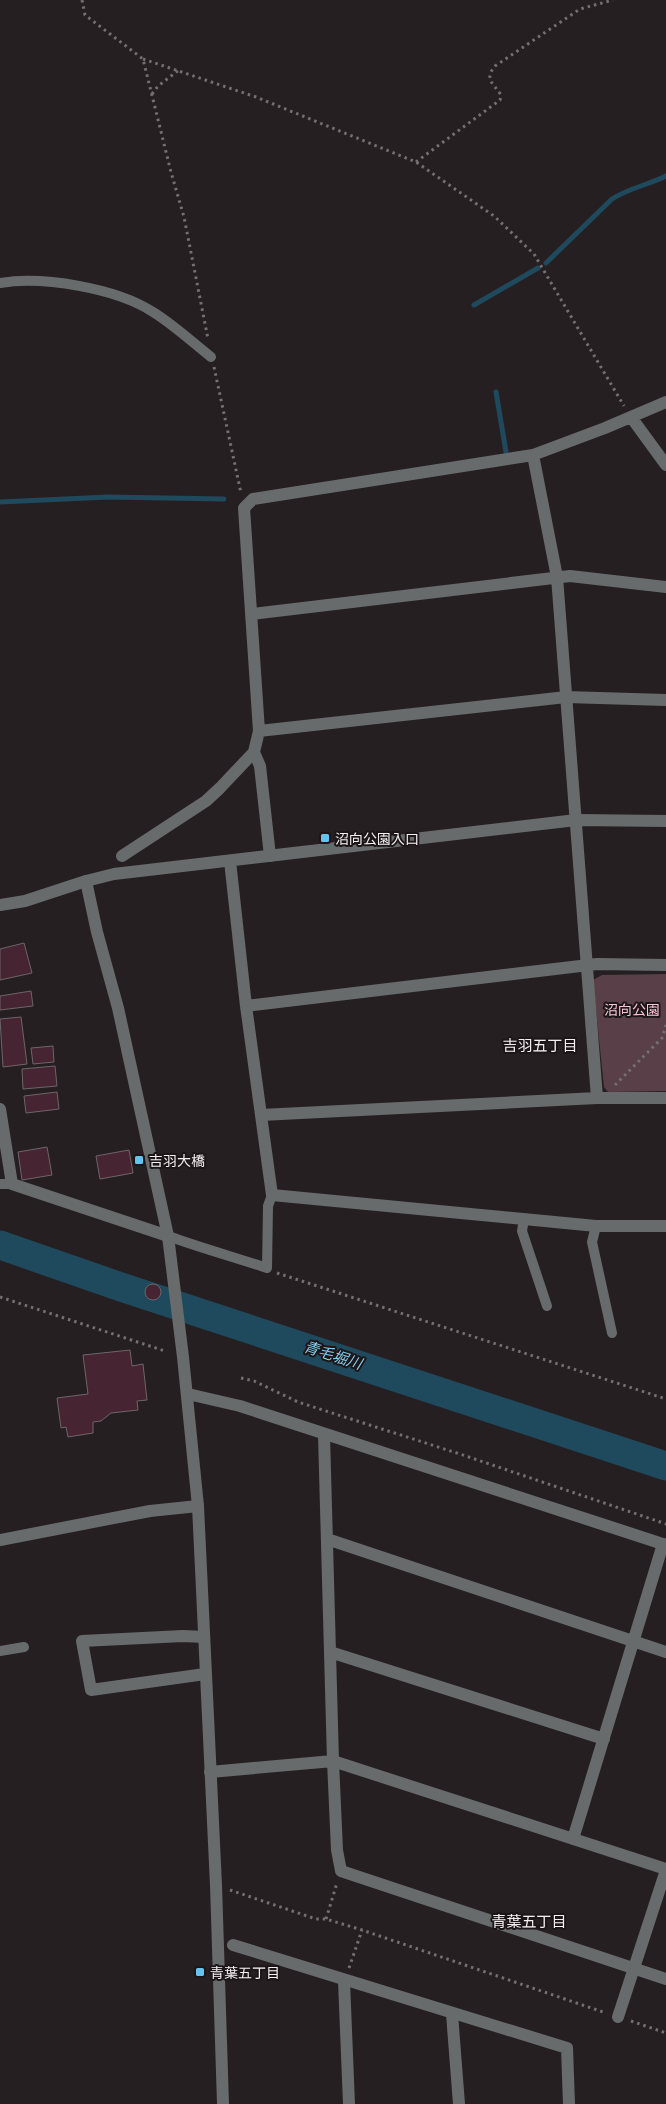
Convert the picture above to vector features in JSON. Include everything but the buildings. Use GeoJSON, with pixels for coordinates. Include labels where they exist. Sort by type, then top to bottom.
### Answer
{"type":"FeatureCollection","features":[{"type":"Feature","properties":{"kind":"street"},"geometry":{"type":"LineString","coordinates":[[122,856],[206,801],[254,752],[258,731],[244,508],[253,499],[533,455],[605,428],[666,402]]}},
{"type":"Feature","properties":{"kind":"street"},"geometry":{"type":"LineString","coordinates":[[630,417],[666,465]]}},
{"type":"Feature","properties":{"kind":"street"},"geometry":{"type":"LineString","coordinates":[[533,455],[557,577],[597,1098]]}},
{"type":"Feature","properties":{"kind":"street"},"geometry":{"type":"LineString","coordinates":[[252,614],[570,576],[666,587]]}},
{"type":"Feature","properties":{"kind":"street"},"geometry":{"type":"LineString","coordinates":[[258,731],[566,697],[666,700]]}},
{"type":"Feature","properties":{"kind":"street"},"geometry":{"type":"LineString","coordinates":[[254,752],[260,766],[270,856]]}},
{"type":"Feature","properties":{"kind":"street"},"geometry":{"type":"LineString","coordinates":[[0,905],[25,901],[114,874],[576,820],[666,821]]}},
{"type":"Feature","properties":{"kind":"street"},"geometry":{"type":"LineString","coordinates":[[230,861],[246,1006],[272,1195],[596,1226],[666,1226]]}},
{"type":"Feature","properties":{"kind":"street"},"geometry":{"type":"LineString","coordinates":[[86,881],[97,932],[118,1008],[168,1236],[188,1394],[198,1506],[216,1885],[223,2104]]}},
{"type":"Feature","properties":{"kind":"street"},"geometry":{"type":"LineString","coordinates":[[246,1006],[586,965],[666,965]]}},
{"type":"Feature","properties":{"kind":"street"},"geometry":{"type":"LineString","coordinates":[[261,1115],[597,1098],[666,1098]]}},
{"type":"Feature","properties":{"kind":"street"},"geometry":{"type":"LineString","coordinates":[[0,1109],[6,1184],[168,1236]]}},
{"type":"Feature","properties":{"kind":"street"},"geometry":{"type":"LineString","coordinates":[[188,1394],[240,1406],[664,1544],[573,1839]]}},
{"type":"Feature","properties":{"kind":"street"},"geometry":{"type":"LineString","coordinates":[[324,1434],[333,1761],[337,1850],[341,1871],[666,1979]]}},
{"type":"Feature","properties":{"kind":"street"},"geometry":{"type":"LineString","coordinates":[[0,1540],[150,1511],[198,1506]]}},
{"type":"Feature","properties":{"kind":"street"},"geometry":{"type":"LineString","coordinates":[[327,1540],[666,1652]]}},
{"type":"Feature","properties":{"kind":"street"},"geometry":{"type":"LineString","coordinates":[[204,1637],[183,1636],[82,1641],[91,1690],[205,1674]]}},
{"type":"Feature","properties":{"kind":"street"},"geometry":{"type":"LineString","coordinates":[[330,1652],[604,1739]]}},
{"type":"Feature","properties":{"kind":"street"},"geometry":{"type":"LineString","coordinates":[[210,1772],[333,1761],[666,1870],[618,2017]]}},
{"type":"Feature","properties":{"kind":"street"},"geometry":{"type":"LineString","coordinates":[[233,1945],[344,1981],[567,2048],[569,2104]]}},
{"type":"Feature","properties":{"kind":"street"},"geometry":{"type":"LineString","coordinates":[[344,1981],[349,2104]]}},
{"type":"Feature","properties":{"kind":"street"},"geometry":{"type":"LineString","coordinates":[[452,2014],[459,2104]]}},
{"type":"Feature","properties":{"kind":"lane"},"geometry":{"type":"LineString","coordinates":[[0,283],[16,280],[52,281],[91,288],[124,299],[152,311],[211,357]]}},
{"type":"Feature","properties":{"kind":"lane"},"geometry":{"type":"LineString","coordinates":[[168,1236],[196,1247],[208,1248],[267,1268],[268,1206],[272,1195]]}},
{"type":"Feature","properties":{"kind":"lane"},"geometry":{"type":"LineString","coordinates":[[524,1219],[522,1231],[547,1306]]}},
{"type":"Feature","properties":{"kind":"lane"},"geometry":{"type":"LineString","coordinates":[[596,1226],[592,1242],[612,1333]]}},
{"type":"Feature","properties":{"kind":"lane"},"geometry":{"type":"LineString","coordinates":[[0,1651],[24,1647]]}},
{"type":"Feature","properties":{"kind":"path"},"geometry":{"type":"LineString","coordinates":[[82,0],[85,15],[143,58],[256,97],[416,162],[494,216],[534,254],[630,417]]}},
{"type":"Feature","properties":{"kind":"path"},"geometry":{"type":"LineString","coordinates":[[416,162],[500,100],[501,95],[489,78],[489,73],[495,66],[580,9],[613,0]]}},
{"type":"Feature","properties":{"kind":"path"},"geometry":{"type":"LineString","coordinates":[[143,58],[184,217],[211,357],[244,508]]}},
{"type":"Feature","properties":{"kind":"path"},"geometry":{"type":"LineString","coordinates":[[152,94],[158,86],[179,70]]}},
{"type":"Feature","properties":{"kind":"path"},"geometry":{"type":"LineString","coordinates":[[597,1098],[608,1092],[664,1037],[666,1025]]}},
{"type":"Feature","properties":{"kind":"path"},"geometry":{"type":"LineString","coordinates":[[267,1268],[666,1399]]}},
{"type":"Feature","properties":{"kind":"path"},"geometry":{"type":"LineString","coordinates":[[0,1297],[165,1352]]}},
{"type":"Feature","properties":{"kind":"path"},"geometry":{"type":"LineString","coordinates":[[241,1378],[254,1381],[298,1402],[460,1454],[666,1524]]}},
{"type":"Feature","properties":{"kind":"path"},"geometry":{"type":"LineString","coordinates":[[326,1919],[341,1871]]}},
{"type":"Feature","properties":{"kind":"path"},"geometry":{"type":"LineString","coordinates":[[216,1885],[316,1919],[326,1919],[362,1930],[666,2033]]}},
{"type":"Feature","properties":{"kind":"path"},"geometry":{"type":"LineString","coordinates":[[344,1981],[362,1930]]}},
{"type":"Feature","properties":{"kind":"green space","name":"沼向公園"},"geometry":{"type":"Polygon","coordinates":[[[666,974],[666,1091],[608,1092],[604,1087],[593,980],[602,975],[666,974]]]}},
{"type":"Feature","properties":{"kind":"waterway"},"geometry":{"type":"LineString","coordinates":[[546,263],[612,199],[666,176]]}},
{"type":"Feature","properties":{"kind":"waterway"},"geometry":{"type":"LineString","coordinates":[[474,305],[538,268]]}},
{"type":"Feature","properties":{"kind":"waterway"},"geometry":{"type":"LineString","coordinates":[[496,392],[506,452]]}},
{"type":"Feature","properties":{"kind":"waterway"},"geometry":{"type":"LineString","coordinates":[[0,502],[108,497],[224,499]]}},
{"type":"Feature","properties":{"kind":"waterway","name":"青毛堀川"},"geometry":{"type":"LineString","coordinates":[[0,1245],[124,1288],[666,1466]]}},
{"type":"Feature","properties":{"kind":"place","name":"沼向公園入口"},"geometry":{"type":"Point","coordinates":[325,838]}},
{"type":"Feature","properties":{"kind":"place","name":"吉羽大橋"},"geometry":{"type":"Point","coordinates":[139,1160]}},
{"type":"Feature","properties":{"kind":"place","name":"青葉五丁目"},"geometry":{"type":"Point","coordinates":[200,1972]}},
{"type":"Feature","properties":{"kind":"district","name":"吉羽五丁目"},"geometry":{"type":"Point","coordinates":[540,1045]}},
{"type":"Feature","properties":{"kind":"district","name":"青葉五丁目"},"geometry":{"type":"Point","coordinates":[529,1921]}}]}
